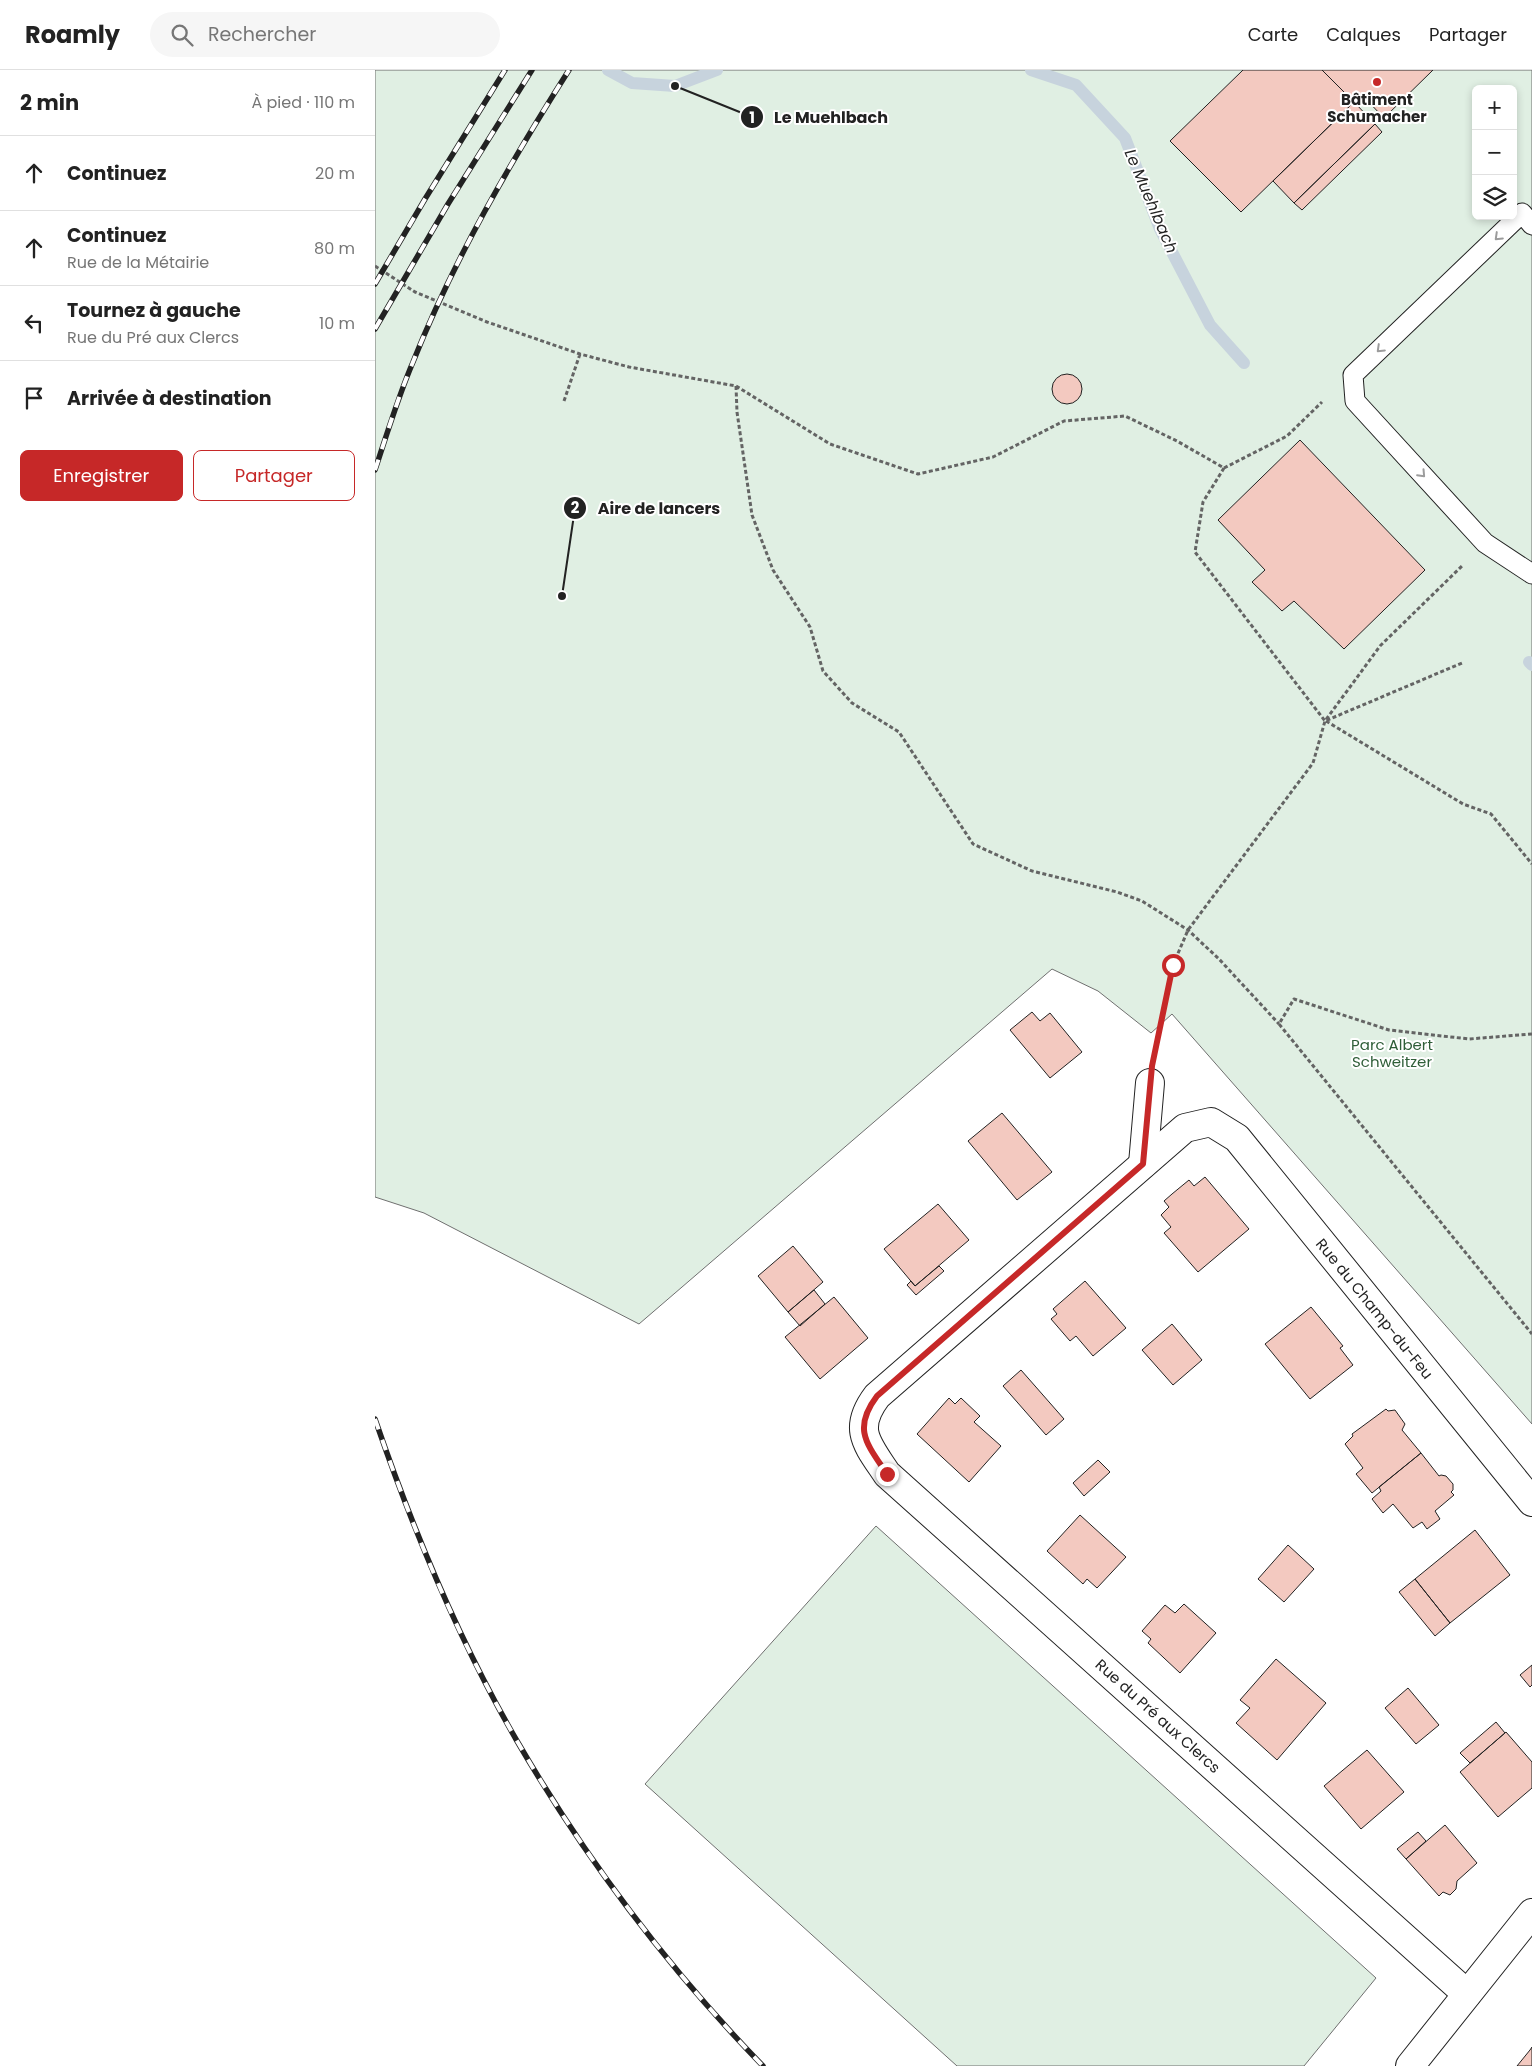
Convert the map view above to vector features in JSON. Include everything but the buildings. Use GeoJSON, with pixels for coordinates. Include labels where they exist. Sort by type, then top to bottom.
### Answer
{"type":"FeatureCollection","features":[{"type":"Feature","properties":{"kind":"street"},"geometry":{"type":"LineString","coordinates":[[1143,1164],[1150,1083]]}},
{"type":"Feature","properties":{"kind":"street","name":"Rue du Champ-du-Feu"},"geometry":{"type":"LineString","coordinates":[[1143,1164],[1185,1128],[1211,1122],[1237,1138],[1532,1502]]}},
{"type":"Feature","properties":{"kind":"street","name":"Rue du Pré aux Clercs"},"geometry":{"type":"LineString","coordinates":[[1143,1164],[877,1396],[866,1410],[862,1428],[871,1450],[887,1474],[1467,1994]]}},
{"type":"Feature","properties":{"kind":"street"},"geometry":{"type":"LineString","coordinates":[[1410,2066],[1532,1913]]}},
{"type":"Feature","properties":{"kind":"lane"},"geometry":{"type":"LineString","coordinates":[[1529,213],[1353,375],[1355,402],[1485,543],[1532,574]]}},
{"type":"Feature","properties":{"kind":"path"},"geometry":{"type":"LineString","coordinates":[[375,266],[423,295],[487,322],[580,354],[629,367],[736,386],[831,444],[918,474],[993,457],[1064,421],[1125,416],[1177,441],[1224,468]]}},
{"type":"Feature","properties":{"kind":"path"},"geometry":{"type":"LineString","coordinates":[[564,402],[580,354]]}},
{"type":"Feature","properties":{"kind":"path"},"geometry":{"type":"LineString","coordinates":[[736,386],[737,412],[752,515],[773,570],[810,627],[823,671],[852,703],[899,732],[973,844],[1032,871],[1117,892],[1142,901],[1188,930],[1219,959],[1279,1024],[1532,1334]]}},
{"type":"Feature","properties":{"kind":"path"},"geometry":{"type":"LineString","coordinates":[[1319,404],[1287,436],[1224,468],[1203,502],[1195,552],[1325,721],[1463,804],[1491,814],[1532,864]]}},
{"type":"Feature","properties":{"kind":"path"},"geometry":{"type":"LineString","coordinates":[[1150,1083],[1173,965],[1188,930],[1313,763],[1325,721],[1380,646],[1466,562]]}},
{"type":"Feature","properties":{"kind":"path"},"geometry":{"type":"LineString","coordinates":[[1325,721],[1462,663]]}},
{"type":"Feature","properties":{"kind":"path"},"geometry":{"type":"LineString","coordinates":[[1279,1024],[1294,1000],[1389,1030],[1469,1039],[1532,1034]]}},
{"type":"Feature","properties":{"kind":"green space","name":"Parc Albert Schweitzer"},"geometry":{"type":"Polygon","coordinates":[[[375,70],[1532,70],[1532,1424],[1172,1014],[1151,1033],[1098,991],[1052,969],[639,1324],[424,1213],[375,1197],[375,70]]]}},
{"type":"Feature","properties":{"kind":"green space"},"geometry":{"type":"Polygon","coordinates":[[[876,1526],[1376,1978],[1304,2066],[957,2066],[645,1784],[876,1526]]]}},
{"type":"Feature","properties":{"kind":"waterway","name":"Le Muehlbach"},"geometry":{"type":"LineString","coordinates":[[608,70],[632,83],[675,86],[717,70]]}},
{"type":"Feature","properties":{"kind":"waterway","name":"Le Muehlbach"},"geometry":{"type":"LineString","coordinates":[[1031,70],[1076,85],[1125,138],[1160,229],[1210,325],[1244,363]]}},
{"type":"Feature","properties":{"kind":"waterway","name":"Le Muehlbach"},"geometry":{"type":"LineString","coordinates":[[1529,662],[1532,665]]}},
{"type":"Feature","properties":{"kind":"railway"},"geometry":{"type":"LineString","coordinates":[[375,284],[505,70]]}},
{"type":"Feature","properties":{"kind":"railway"},"geometry":{"type":"LineString","coordinates":[[375,329],[448,204],[532,70]]}},
{"type":"Feature","properties":{"kind":"railway"},"geometry":{"type":"LineString","coordinates":[[375,470],[408,375],[446,286],[484,212],[525,140],[569,70]]}},
{"type":"Feature","properties":{"kind":"railway"},"geometry":{"type":"LineString","coordinates":[[375,1419],[421,1543],[456,1624],[517,1741],[543,1785],[600,1869],[661,1951],[728,2029],[763,2066]]}},
{"type":"Feature","properties":{"kind":"place","name":"Bâtiment Schumacher"},"geometry":{"type":"Point","coordinates":[1377,82]}},
{"type":"Feature","properties":{"kind":"place","name":"Le Muehlbach"},"geometry":{"type":"Point","coordinates":[675,86]}},
{"type":"Feature","properties":{"kind":"place","name":"Aire de lancers"},"geometry":{"type":"Point","coordinates":[562,596]}},
{"type":"Feature","properties":{"kind":"route"},"geometry":{"type":"LineString","coordinates":[[887,1474],[871,1450],[862,1428],[866,1410],[877,1396],[1143,1164],[1152,1066],[1173,965]]}}]}
